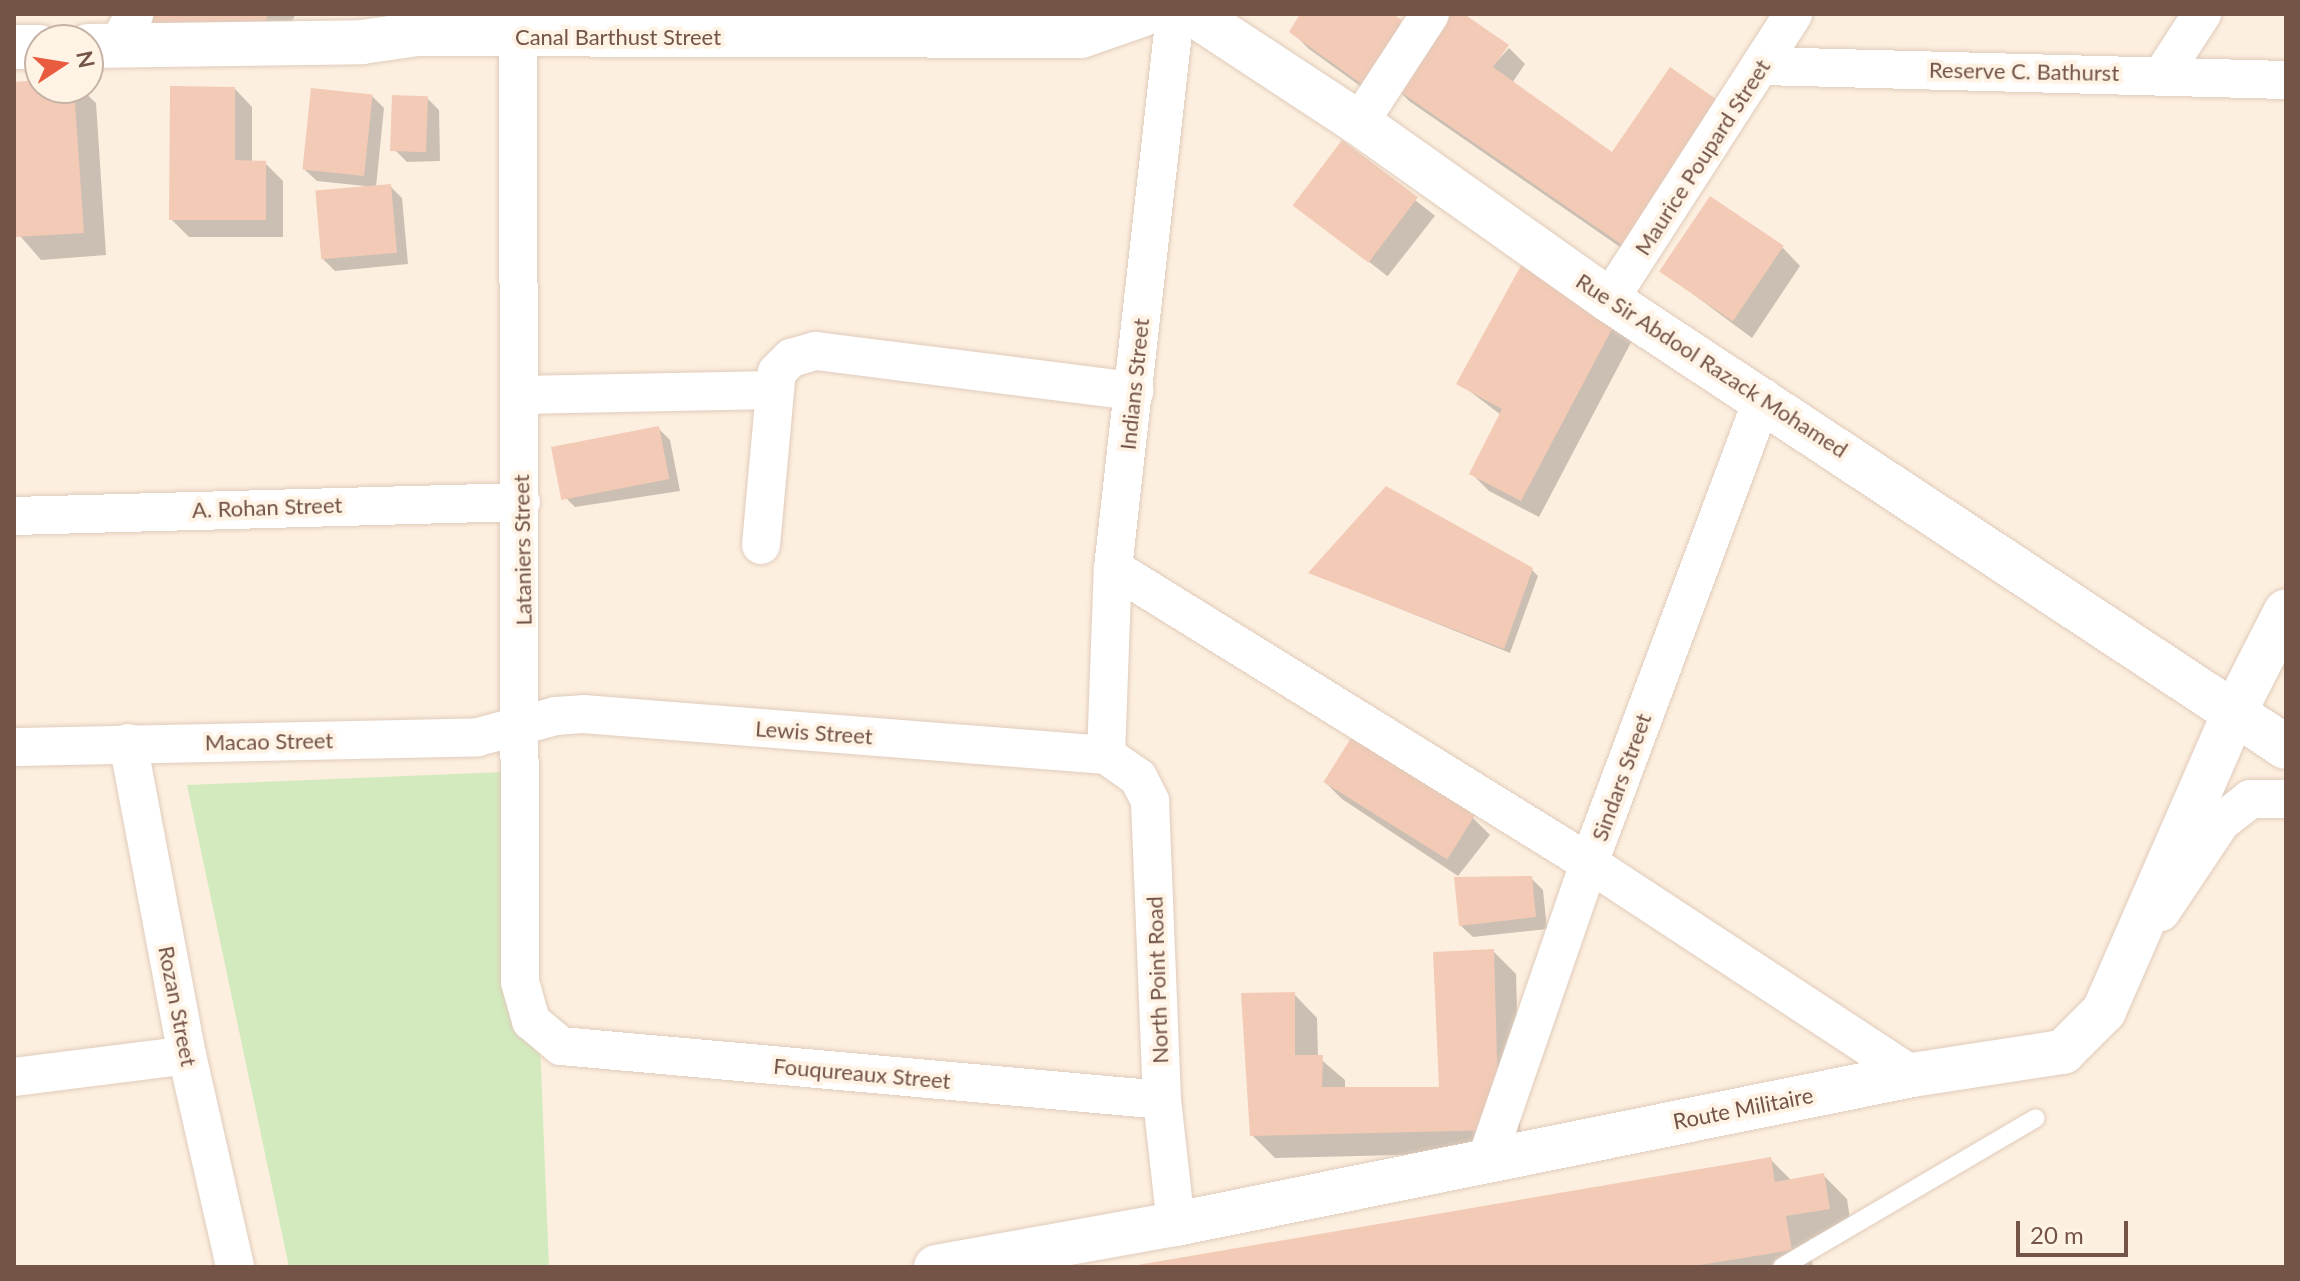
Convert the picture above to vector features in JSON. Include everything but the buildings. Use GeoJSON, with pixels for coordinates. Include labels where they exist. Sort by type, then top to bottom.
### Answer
{"type":"FeatureCollection","features":[{"type":"Feature","properties":{"kind":"street","name":"Canal Barthust Street"},"geometry":{"type":"LineString","coordinates":[[113,35],[362,42],[417,34],[528,26],[1081,36],[1144,14]]}},
{"type":"Feature","properties":{"kind":"street","name":"Indians Street"},"geometry":{"type":"LineString","coordinates":[[1106,755],[1113,568],[1175,14]]}},
{"type":"Feature","properties":{"kind":"street","name":"Rue Sir Abdool Razack Mohamed"},"geometry":{"type":"LineString","coordinates":[[1193,14],[1359,123],[1609,300],[1763,397],[2286,747]]}},
{"type":"Feature","properties":{"kind":"street"},"geometry":{"type":"LineString","coordinates":[[1359,123],[1430,14]]}},
{"type":"Feature","properties":{"kind":"street","name":"Maurice Poupard Street"},"geometry":{"type":"LineString","coordinates":[[1609,300],[1793,14]]}},
{"type":"Feature","properties":{"kind":"street"},"geometry":{"type":"LineString","coordinates":[[2163,74],[2202,14]]}},
{"type":"Feature","properties":{"kind":"street","name":"Lataniers Street"},"geometry":{"type":"LineString","coordinates":[[528,26],[520,395],[524,728],[520,982],[531,1021],[561,1046]]}},
{"type":"Feature","properties":{"kind":"street","name":"Reserve C. Bathurst"},"geometry":{"type":"LineString","coordinates":[[1762,66],[2163,74],[2286,80]]}},
{"type":"Feature","properties":{"kind":"street"},"geometry":{"type":"LineString","coordinates":[[761,545],[777,372],[791,358],[816,351],[1134,391]]}},
{"type":"Feature","properties":{"kind":"street"},"geometry":{"type":"LineString","coordinates":[[520,395],[775,390]]}},
{"type":"Feature","properties":{"kind":"street","name":"Sindars Street"},"geometry":{"type":"LineString","coordinates":[[1486,1161],[1589,863],[1763,397]]}},
{"type":"Feature","properties":{"kind":"street","name":"A. Rohan Street"},"geometry":{"type":"LineString","coordinates":[[14,516],[521,502]]}},
{"type":"Feature","properties":{"kind":"street"},"geometry":{"type":"LineString","coordinates":[[1113,568],[1589,863],[1912,1075]]}},
{"type":"Feature","properties":{"kind":"street","name":"Route Militaire"},"geometry":{"type":"LineString","coordinates":[[936,1267],[983,1264],[1912,1075],[2063,1052],[2104,1011],[2134,950],[2234,713],[2284,621]]}},
{"type":"Feature","properties":{"kind":"street","name":"Lewis Street"},"geometry":{"type":"LineString","coordinates":[[524,728],[556,716],[583,714],[1106,755]]}},
{"type":"Feature","properties":{"kind":"street","name":"Macao Street"},"geometry":{"type":"LineString","coordinates":[[14,747],[478,737],[524,728]]}},
{"type":"Feature","properties":{"kind":"street","name":"Rozan Street"},"geometry":{"type":"LineString","coordinates":[[128,743],[187,1055],[235,1267]]}},
{"type":"Feature","properties":{"kind":"street","name":"North Point Road"},"geometry":{"type":"LineString","coordinates":[[1106,755],[1138,777],[1150,801],[1162,1100],[1176,1224]]}},
{"type":"Feature","properties":{"kind":"street"},"geometry":{"type":"LineString","coordinates":[[2134,950],[2221,822],[2250,799],[2286,799]]}},
{"type":"Feature","properties":{"kind":"street","name":"Fouqureaux Street"},"geometry":{"type":"LineString","coordinates":[[561,1046],[1162,1100]]}},
{"type":"Feature","properties":{"kind":"street"},"geometry":{"type":"LineString","coordinates":[[14,1077],[187,1055]]}},
{"type":"Feature","properties":{"kind":"lane"},"geometry":{"type":"LineString","coordinates":[[1782,1267],[2036,1118]]}},
{"type":"Feature","properties":{"kind":"green space"},"geometry":{"type":"Polygon","coordinates":[[[529,771],[549,1267],[289,1267],[187,785],[529,771]]]}}]}
